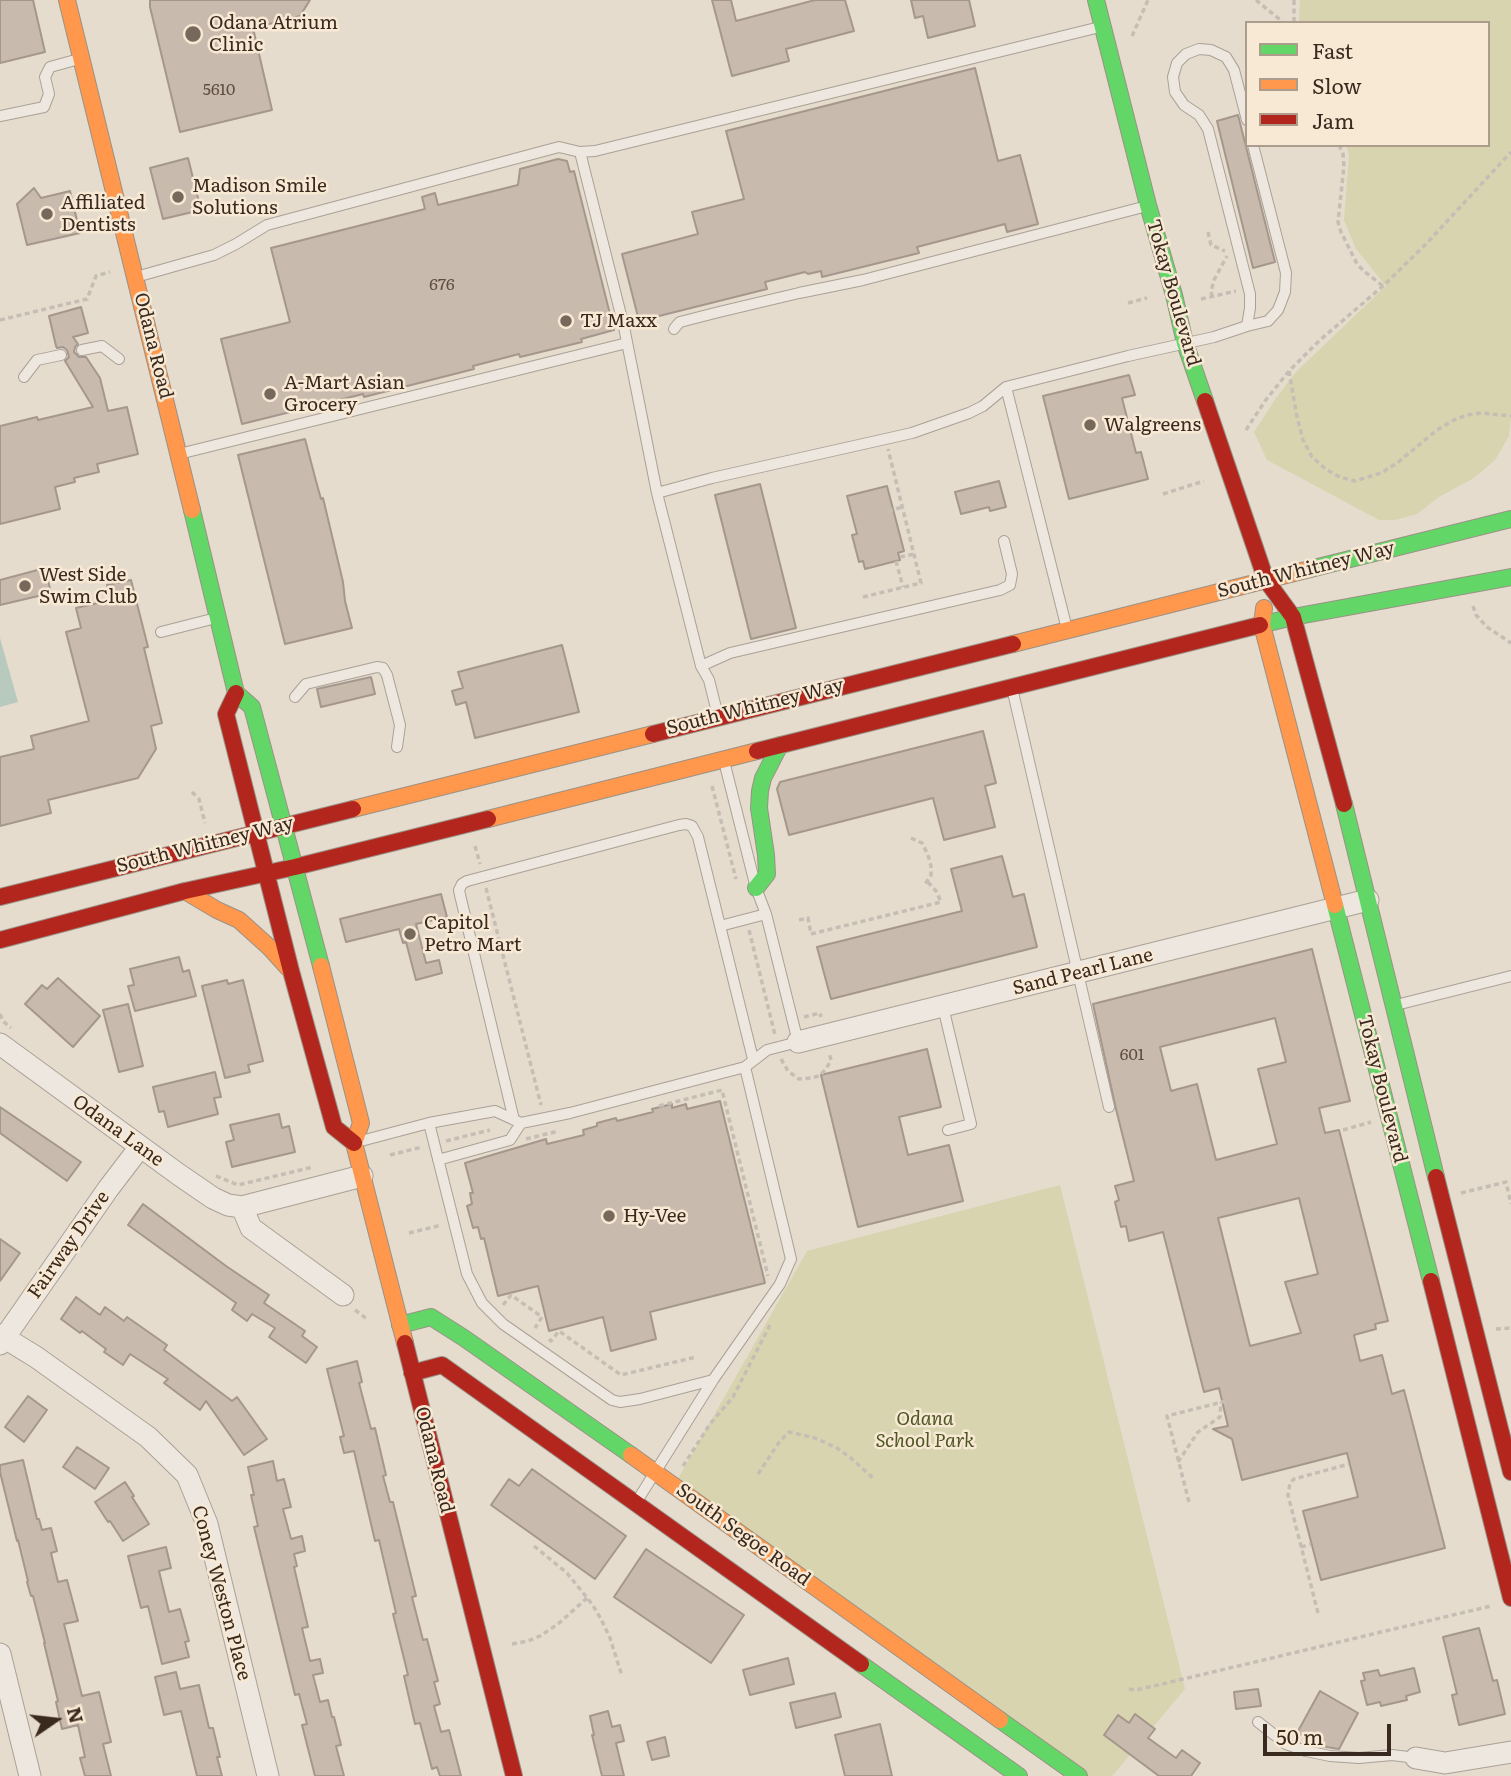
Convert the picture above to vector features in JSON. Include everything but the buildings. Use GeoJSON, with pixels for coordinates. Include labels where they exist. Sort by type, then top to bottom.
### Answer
{"type":"FeatureCollection","features":[{"type":"Feature","properties":{"kind":"street","name":"Odana Road"},"geometry":{"type":"LineString","coordinates":[[67,0],[236,693],[252,707],[361,1123],[354,1143],[514,1776]]}},
{"type":"Feature","properties":{"kind":"street","name":"Tokay Boulevard"},"geometry":{"type":"LineString","coordinates":[[1096,0],[1185,343],[1266,580],[1293,617],[1345,808],[1511,1472]]}},
{"type":"Feature","properties":{"kind":"street","name":"South Whitney Way"},"geometry":{"type":"LineString","coordinates":[[0,897],[1511,519]]}},
{"type":"Feature","properties":{"kind":"street","name":"South Whitney Way"},"geometry":{"type":"LineString","coordinates":[[0,940],[185,891],[295,867],[1293,617],[1511,577]]}},
{"type":"Feature","properties":{"kind":"street","name":"Tokay Boulevard"},"geometry":{"type":"LineString","coordinates":[[1266,580],[1262,625],[1336,909],[1505,1601]]}},
{"type":"Feature","properties":{"kind":"street","name":"Odana Road"},"geometry":{"type":"LineString","coordinates":[[236,693],[226,714],[291,971],[334,1127],[354,1143]]}},
{"type":"Feature","properties":{"kind":"street"},"geometry":{"type":"LineString","coordinates":[[724,760],[786,700]]}},
{"type":"Feature","properties":{"kind":"street"},"geometry":{"type":"LineString","coordinates":[[681,770],[718,716]]}},
{"type":"Feature","properties":{"kind":"street"},"geometry":{"type":"LineString","coordinates":[[755,888],[767,874],[759,808],[760,791],[763,778],[780,745]]}},
{"type":"Feature","properties":{"kind":"street"},"geometry":{"type":"LineString","coordinates":[[185,891],[239,920],[291,971]]}},
{"type":"Feature","properties":{"kind":"street","name":"Sand Pearl Lane"},"geometry":{"type":"LineString","coordinates":[[798,1042],[1368,900]]}},
{"type":"Feature","properties":{"kind":"street","name":"Odana Lane"},"geometry":{"type":"LineString","coordinates":[[6,1036],[140,1147],[213,1198],[228,1205],[242,1207]]}},
{"type":"Feature","properties":{"kind":"street","name":"Fairway Drive"},"geometry":{"type":"LineString","coordinates":[[2,1339],[140,1147]]}},
{"type":"Feature","properties":{"kind":"street"},"geometry":{"type":"LineString","coordinates":[[343,1294],[251,1228],[242,1207],[362,1176]]}},
{"type":"Feature","properties":{"kind":"street","name":"South Segoe Road"},"geometry":{"type":"LineString","coordinates":[[400,1325],[431,1317],[438,1321],[656,1472],[1079,1776]]}},
{"type":"Feature","properties":{"kind":"street","name":"Coney Weston Place"},"geometry":{"type":"LineString","coordinates":[[2,1339],[36,1357],[148,1437],[187,1475],[207,1524],[268,1776]]}},
{"type":"Feature","properties":{"kind":"street","name":"South Segoe Road"},"geometry":{"type":"LineString","coordinates":[[412,1373],[442,1365],[1019,1776]]}},
{"type":"Feature","properties":{"kind":"street"},"geometry":{"type":"LineString","coordinates":[[0,1654],[30,1776]]}},
{"type":"Feature","properties":{"kind":"street"},"geometry":{"type":"LineString","coordinates":[[1416,1758],[1445,1763],[1511,1752]]}},
{"type":"Feature","properties":{"kind":"lane"},"geometry":{"type":"LineString","coordinates":[[136,278],[214,255],[267,225],[559,146],[580,152],[622,144],[1103,26]]}},
{"type":"Feature","properties":{"kind":"lane"},"geometry":{"type":"LineString","coordinates":[[1245,112],[1234,70],[1226,57],[1211,50],[1199,49],[1186,54],[1177,63],[1173,77],[1175,92],[1208,129],[1249,288],[1247,326]]}},
{"type":"Feature","properties":{"kind":"lane"},"geometry":{"type":"LineString","coordinates":[[0,116],[44,107],[49,94],[45,77],[50,67],[82,58]]}},
{"type":"Feature","properties":{"kind":"lane"},"geometry":{"type":"LineString","coordinates":[[657,493],[912,433],[970,413],[1006,387],[1214,337],[1268,321],[1278,310],[1285,292],[1286,273],[1254,147]]}},
{"type":"Feature","properties":{"kind":"lane"},"geometry":{"type":"LineString","coordinates":[[580,152],[627,343],[657,493],[701,666],[709,680],[718,716]]}},
{"type":"Feature","properties":{"kind":"lane"},"geometry":{"type":"LineString","coordinates":[[674,329],[680,322],[863,280],[1148,205]]}},
{"type":"Feature","properties":{"kind":"lane"},"geometry":{"type":"LineString","coordinates":[[179,454],[627,343]]}},
{"type":"Feature","properties":{"kind":"lane"},"geometry":{"type":"LineString","coordinates":[[82,351],[102,346],[119,359]]}},
{"type":"Feature","properties":{"kind":"lane"},"geometry":{"type":"LineString","coordinates":[[24,377],[37,360],[61,355]]}},
{"type":"Feature","properties":{"kind":"lane"},"geometry":{"type":"LineString","coordinates":[[1006,387],[1067,629]]}},
{"type":"Feature","properties":{"kind":"lane"},"geometry":{"type":"LineString","coordinates":[[701,666],[730,653],[1000,590],[1010,585],[1012,574],[1004,541]]}},
{"type":"Feature","properties":{"kind":"lane"},"geometry":{"type":"LineString","coordinates":[[160,632],[218,618]]}},
{"type":"Feature","properties":{"kind":"lane"},"geometry":{"type":"LineString","coordinates":[[295,696],[306,684],[377,667],[383,668],[400,725],[397,747]]}},
{"type":"Feature","properties":{"kind":"lane"},"geometry":{"type":"LineString","coordinates":[[1012,688],[1110,1107]]}},
{"type":"Feature","properties":{"kind":"lane"},"geometry":{"type":"LineString","coordinates":[[354,1143],[429,1123],[495,1111],[518,1121],[570,1113],[749,1063],[767,1050],[798,1042],[766,914],[755,888],[724,760]]}},
{"type":"Feature","properties":{"kind":"lane"},"geometry":{"type":"LineString","coordinates":[[438,1160],[510,1140],[518,1121],[460,895],[462,884],[483,876],[686,824],[692,826],[698,837],[720,926],[791,1259],[780,1284],[713,1380],[636,1503]]}},
{"type":"Feature","properties":{"kind":"lane"},"geometry":{"type":"LineString","coordinates":[[720,926],[766,914]]}},
{"type":"Feature","properties":{"kind":"lane"},"geometry":{"type":"LineString","coordinates":[[1393,1006],[1511,976]]}},
{"type":"Feature","properties":{"kind":"lane"},"geometry":{"type":"LineString","coordinates":[[943,1007],[971,1124],[948,1130]]}},
{"type":"Feature","properties":{"kind":"lane"},"geometry":{"type":"LineString","coordinates":[[429,1123],[467,1274],[475,1293],[494,1316],[612,1400],[620,1402],[640,1399],[713,1380]]}},
{"type":"Feature","properties":{"kind":"lane"},"geometry":{"type":"LineString","coordinates":[[1258,1722],[1286,1744],[1306,1751],[1359,1758],[1392,1755],[1416,1758]]}},
{"type":"Feature","properties":{"kind":"path"},"geometry":{"type":"LineString","coordinates":[[1132,36],[1148,0]]}},
{"type":"Feature","properties":{"kind":"path"},"geometry":{"type":"LineString","coordinates":[[1256,0],[1282,21]]}},
{"type":"Feature","properties":{"kind":"path"},"geometry":{"type":"LineString","coordinates":[[1294,0],[1294,21]]}},
{"type":"Feature","properties":{"kind":"path"},"geometry":{"type":"LineString","coordinates":[[1340,147],[1344,166],[1338,222],[1341,232],[1357,264],[1382,286]]}},
{"type":"Feature","properties":{"kind":"path"},"geometry":{"type":"LineString","coordinates":[[1246,430],[1289,371],[1436,234],[1511,152]]}},
{"type":"Feature","properties":{"kind":"path"},"geometry":{"type":"LineString","coordinates":[[1208,232],[1211,246],[1228,253],[1213,280],[1212,297]]}},
{"type":"Feature","properties":{"kind":"path"},"geometry":{"type":"LineString","coordinates":[[0,320],[87,299],[96,276],[110,272]]}},
{"type":"Feature","properties":{"kind":"path"},"geometry":{"type":"LineString","coordinates":[[1201,299],[1249,288]]}},
{"type":"Feature","properties":{"kind":"path"},"geometry":{"type":"LineString","coordinates":[[1128,303],[1147,298]]}},
{"type":"Feature","properties":{"kind":"path"},"geometry":{"type":"LineString","coordinates":[[1289,371],[1303,440],[1312,457],[1333,474],[1355,481],[1381,473],[1454,420],[1481,413],[1511,416]]}},
{"type":"Feature","properties":{"kind":"path"},"geometry":{"type":"LineString","coordinates":[[863,597],[921,583],[885,440]]}},
{"type":"Feature","properties":{"kind":"path"},"geometry":{"type":"LineString","coordinates":[[1163,494],[1205,481]]}},
{"type":"Feature","properties":{"kind":"path"},"geometry":{"type":"LineString","coordinates":[[888,511],[903,507]]}},
{"type":"Feature","properties":{"kind":"path"},"geometry":{"type":"LineString","coordinates":[[903,587],[898,559],[914,554]]}},
{"type":"Feature","properties":{"kind":"path"},"geometry":{"type":"LineString","coordinates":[[1474,606],[1476,615],[1511,643]]}},
{"type":"Feature","properties":{"kind":"path"},"geometry":{"type":"LineString","coordinates":[[192,792],[199,799],[205,823]]}},
{"type":"Feature","properties":{"kind":"path"},"geometry":{"type":"LineString","coordinates":[[799,920],[808,918],[811,934],[941,902],[936,891],[925,883],[931,875],[929,855],[922,843],[911,838]]}},
{"type":"Feature","properties":{"kind":"path"},"geometry":{"type":"LineString","coordinates":[[475,846],[541,1107]]}},
{"type":"Feature","properties":{"kind":"path"},"geometry":{"type":"LineString","coordinates":[[0,1014],[6,1036]]}},
{"type":"Feature","properties":{"kind":"path"},"geometry":{"type":"LineString","coordinates":[[722,1090],[768,1276],[780,1284]]}},
{"type":"Feature","properties":{"kind":"path"},"geometry":{"type":"LineString","coordinates":[[1343,1130],[1377,1121]]}},
{"type":"Feature","properties":{"kind":"path"},"geometry":{"type":"LineString","coordinates":[[209,1170],[238,1185],[322,1165]]}},
{"type":"Feature","properties":{"kind":"path"},"geometry":{"type":"LineString","coordinates":[[1458,1194],[1506,1182],[1511,1204]]}},
{"type":"Feature","properties":{"kind":"path"},"geometry":{"type":"LineString","coordinates":[[409,1233],[454,1222]]}},
{"type":"Feature","properties":{"kind":"path"},"geometry":{"type":"LineString","coordinates":[[494,1316],[511,1295],[542,1317],[534,1328],[551,1341],[559,1331],[621,1375],[696,1357]]}},
{"type":"Feature","properties":{"kind":"path"},"geometry":{"type":"LineString","coordinates":[[681,1469],[710,1424],[733,1396],[770,1325]]}},
{"type":"Feature","properties":{"kind":"path"},"geometry":{"type":"LineString","coordinates":[[1492,1330],[1511,1328]]}},
{"type":"Feature","properties":{"kind":"path"},"geometry":{"type":"LineString","coordinates":[[1189,1502],[1167,1416],[1230,1400]]}},
{"type":"Feature","properties":{"kind":"path"},"geometry":{"type":"LineString","coordinates":[[1178,1462],[1198,1432],[1220,1418],[1221,1402]]}},
{"type":"Feature","properties":{"kind":"path"},"geometry":{"type":"LineString","coordinates":[[758,1474],[789,1432],[815,1438],[837,1448],[874,1479]]}},
{"type":"Feature","properties":{"kind":"path"},"geometry":{"type":"LineString","coordinates":[[1318,1613],[1288,1495],[1290,1483],[1294,1479],[1349,1464]]}},
{"type":"Feature","properties":{"kind":"path"},"geometry":{"type":"LineString","coordinates":[[1301,1547],[1311,1544]]}},
{"type":"Feature","properties":{"kind":"path"},"geometry":{"type":"LineString","coordinates":[[534,1546],[567,1573],[587,1598],[601,1619],[622,1676]]}},
{"type":"Feature","properties":{"kind":"path"},"geometry":{"type":"LineString","coordinates":[[512,1644],[540,1636],[587,1598]]}},
{"type":"Feature","properties":{"kind":"path"},"geometry":{"type":"LineString","coordinates":[[1129,1689],[1158,1685],[1505,1601]]}},
{"type":"Feature","properties":{"kind":"green space"},"geometry":{"type":"Polygon","coordinates":[[[1300,0],[1511,0],[1509,436],[1495,460],[1474,478],[1439,497],[1417,514],[1395,520],[1379,520],[1267,460],[1254,432],[1296,372],[1386,286],[1356,249],[1344,220],[1349,155],[1347,147],[1490,147],[1490,21],[1299,21],[1300,0]]]}},
{"type":"Feature","properties":{"kind":"green space","name":"Odana School Park"},"geometry":{"type":"Polygon","coordinates":[[[1060,1185],[1185,1689],[1112,1776],[1079,1776],[674,1486],[807,1251],[1060,1185]]]}},
{"type":"Feature","properties":{"kind":"shaded area"},"geometry":{"type":"Polygon","coordinates":[[[0,638],[18,702],[0,707],[0,638]]]}},
{"type":"Feature","properties":{"kind":"traffic: fast"},"geometry":{"type":"LineString","coordinates":[[1096,0],[1185,343],[1205,401]]}},
{"type":"Feature","properties":{"kind":"traffic: fast"},"geometry":{"type":"LineString","coordinates":[[192,510],[236,693],[252,707],[321,966]]}},
{"type":"Feature","properties":{"kind":"traffic: fast"},"geometry":{"type":"LineString","coordinates":[[1310,569],[1511,519]]}},
{"type":"Feature","properties":{"kind":"traffic: fast"},"geometry":{"type":"LineString","coordinates":[[1260,625],[1511,577]]}},
{"type":"Feature","properties":{"kind":"traffic: fast"},"geometry":{"type":"LineString","coordinates":[[756,888],[767,874],[759,808],[760,791],[763,778],[780,745]]}},
{"type":"Feature","properties":{"kind":"traffic: fast"},"geometry":{"type":"LineString","coordinates":[[1344,804],[1436,1177]]}},
{"type":"Feature","properties":{"kind":"traffic: fast"},"geometry":{"type":"LineString","coordinates":[[1335,905],[1431,1281]]}},
{"type":"Feature","properties":{"kind":"traffic: fast"},"geometry":{"type":"LineString","coordinates":[[400,1325],[431,1317],[631,1455]]}},
{"type":"Feature","properties":{"kind":"traffic: fast"},"geometry":{"type":"LineString","coordinates":[[861,1664],[1019,1776]]}},
{"type":"Feature","properties":{"kind":"traffic: fast"},"geometry":{"type":"LineString","coordinates":[[1000,1720],[1079,1776]]}},
{"type":"Feature","properties":{"kind":"traffic: slow"},"geometry":{"type":"LineString","coordinates":[[67,0],[192,510]]}},
{"type":"Feature","properties":{"kind":"traffic: slow"},"geometry":{"type":"LineString","coordinates":[[1013,644],[1310,569]]}},
{"type":"Feature","properties":{"kind":"traffic: slow"},"geometry":{"type":"LineString","coordinates":[[1264,608],[1262,625],[1335,905]]}},
{"type":"Feature","properties":{"kind":"traffic: slow"},"geometry":{"type":"LineString","coordinates":[[353,809],[653,734]]}},
{"type":"Feature","properties":{"kind":"traffic: slow"},"geometry":{"type":"LineString","coordinates":[[488,819],[757,751]]}},
{"type":"Feature","properties":{"kind":"traffic: slow"},"geometry":{"type":"LineString","coordinates":[[185,891],[239,920],[288,968]]}},
{"type":"Feature","properties":{"kind":"traffic: slow"},"geometry":{"type":"LineString","coordinates":[[321,966],[361,1123],[354,1143],[405,1343]]}},
{"type":"Feature","properties":{"kind":"traffic: slow"},"geometry":{"type":"LineString","coordinates":[[631,1455],[1000,1720]]}},
{"type":"Feature","properties":{"kind":"traffic: jam"},"geometry":{"type":"LineString","coordinates":[[1205,401],[1266,580],[1293,617],[1344,804]]}},
{"type":"Feature","properties":{"kind":"traffic: jam"},"geometry":{"type":"LineString","coordinates":[[757,751],[1260,625]]}},
{"type":"Feature","properties":{"kind":"traffic: jam"},"geometry":{"type":"LineString","coordinates":[[653,734],[1013,644]]}},
{"type":"Feature","properties":{"kind":"traffic: jam"},"geometry":{"type":"LineString","coordinates":[[236,693],[226,714],[291,971],[334,1127],[354,1143]]}},
{"type":"Feature","properties":{"kind":"traffic: jam"},"geometry":{"type":"LineString","coordinates":[[0,897],[353,809]]}},
{"type":"Feature","properties":{"kind":"traffic: jam"},"geometry":{"type":"LineString","coordinates":[[0,940],[185,891],[488,819]]}},
{"type":"Feature","properties":{"kind":"traffic: jam"},"geometry":{"type":"LineString","coordinates":[[1436,1177],[1511,1472]]}},
{"type":"Feature","properties":{"kind":"traffic: jam"},"geometry":{"type":"LineString","coordinates":[[1431,1281],[1511,1598]]}},
{"type":"Feature","properties":{"kind":"traffic: jam"},"geometry":{"type":"LineString","coordinates":[[405,1343],[514,1776]]}},
{"type":"Feature","properties":{"kind":"traffic: jam"},"geometry":{"type":"LineString","coordinates":[[412,1373],[442,1365],[861,1664]]}},
{"type":"Feature","properties":{"kind":"place","name":"Odana Atrium Clinic"},"geometry":{"type":"Point","coordinates":[193,34]}},
{"type":"Feature","properties":{"kind":"place","name":"Madison Smile Solutions"},"geometry":{"type":"Point","coordinates":[178,197]}},
{"type":"Feature","properties":{"kind":"place","name":"Affiliated Dentists"},"geometry":{"type":"Point","coordinates":[47,214]}},
{"type":"Feature","properties":{"kind":"place","name":"TJ Maxx"},"geometry":{"type":"Point","coordinates":[566,321]}},
{"type":"Feature","properties":{"kind":"place","name":"A-Mart Asian Grocery"},"geometry":{"type":"Point","coordinates":[270,394]}},
{"type":"Feature","properties":{"kind":"place","name":"Walgreens"},"geometry":{"type":"Point","coordinates":[1090,425]}},
{"type":"Feature","properties":{"kind":"place","name":"West Side Swim Club"},"geometry":{"type":"Point","coordinates":[25,586]}},
{"type":"Feature","properties":{"kind":"place","name":"Capitol Petro Mart"},"geometry":{"type":"Point","coordinates":[410,934]}},
{"type":"Feature","properties":{"kind":"place","name":"Hy-Vee"},"geometry":{"type":"Point","coordinates":[609,1216]}}]}
